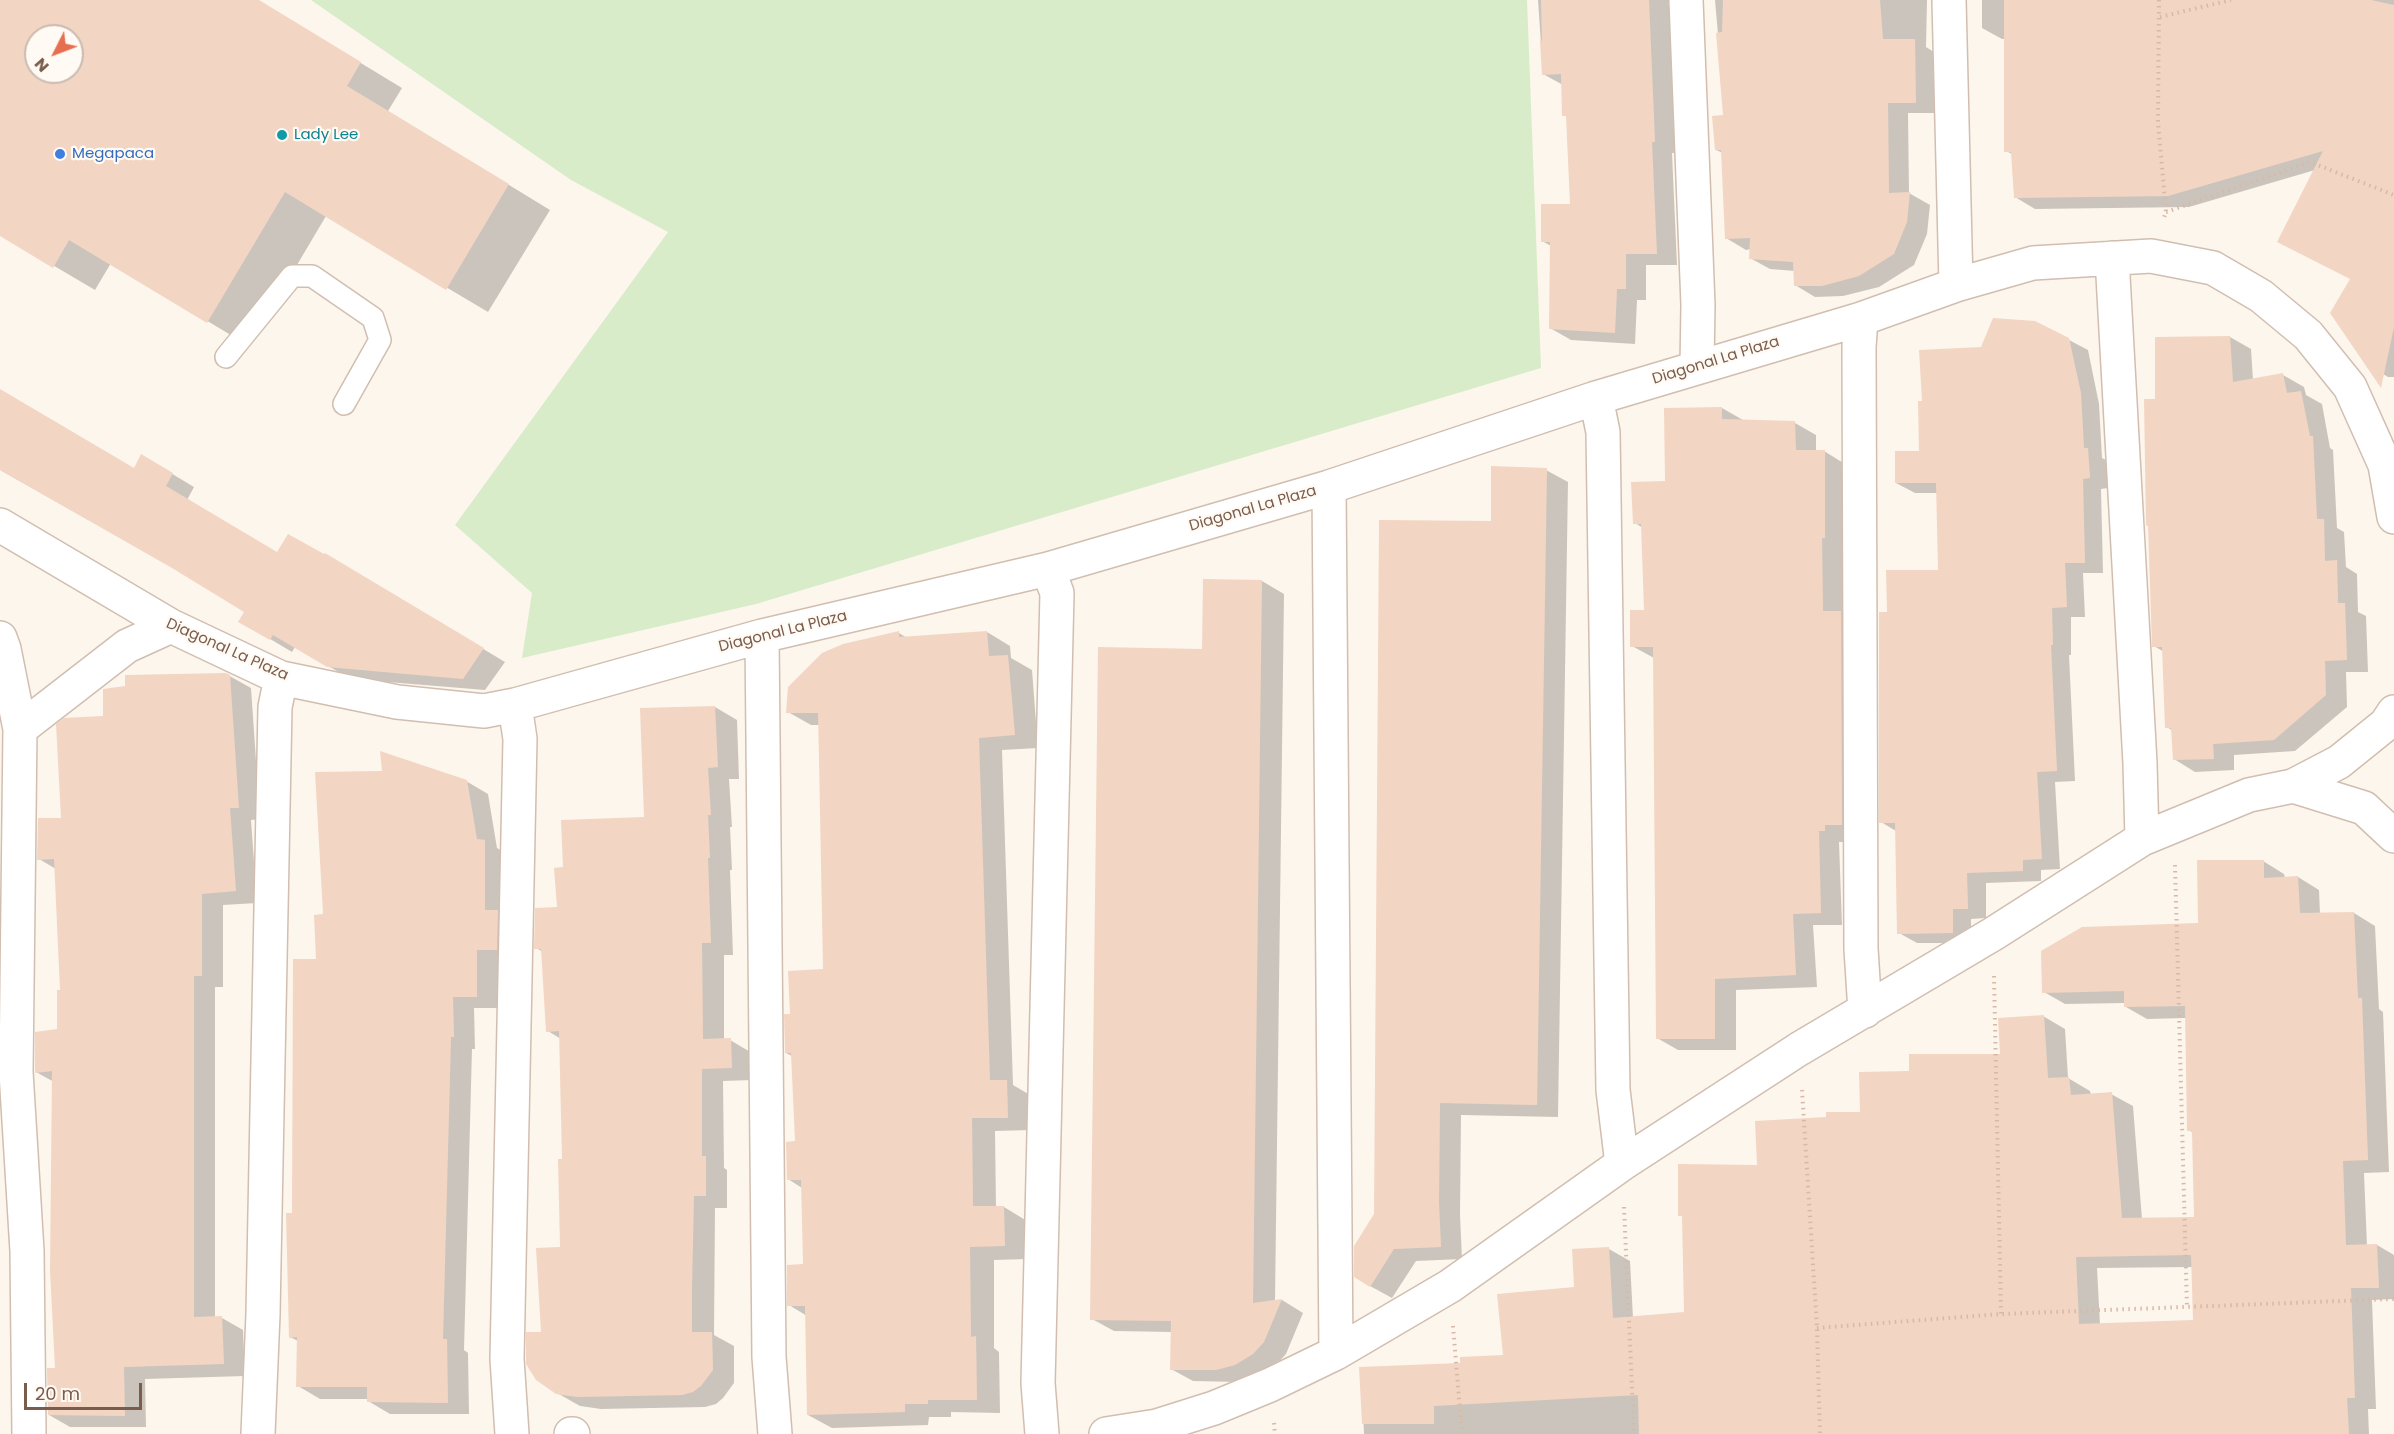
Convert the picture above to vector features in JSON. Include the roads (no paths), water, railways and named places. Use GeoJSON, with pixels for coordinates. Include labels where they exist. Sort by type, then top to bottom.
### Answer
{"type":"FeatureCollection","features":[{"type":"Feature","properties":{"kind":"street"},"geometry":{"type":"LineString","coordinates":[[1686,0],[1698,305],[1697,366]]}},
{"type":"Feature","properties":{"kind":"street"},"geometry":{"type":"LineString","coordinates":[[1949,0],[1956,285]]}},
{"type":"Feature","properties":{"kind":"street","name":"Diagonal La Plaza"},"geometry":{"type":"LineString","coordinates":[[0,525],[171,626],[281,678],[397,702],[484,711],[515,705],[762,636],[1048,569],[1329,487],[1596,398],[1697,366],[1861,319],[1956,285],[2033,263],[2151,256],[2214,268],[2261,296],[2308,335],[2350,387],[2385,465],[2394,517]]}},
{"type":"Feature","properties":{"kind":"street"},"geometry":{"type":"LineString","coordinates":[[2112,258],[2140,751],[2142,839]]}},
{"type":"Feature","properties":{"kind":"street"},"geometry":{"type":"LineString","coordinates":[[1861,319],[1859,347],[1861,937],[1865,1011]]}},
{"type":"Feature","properties":{"kind":"street"},"geometry":{"type":"LineString","coordinates":[[1596,398],[1603,444],[1613,1090],[1622,1164]]}},
{"type":"Feature","properties":{"kind":"street"},"geometry":{"type":"LineString","coordinates":[[1329,487],[1336,1353]]}},
{"type":"Feature","properties":{"kind":"street"},"geometry":{"type":"LineString","coordinates":[[1042,1434],[1038,1383],[1057,593],[1048,569]]}},
{"type":"Feature","properties":{"kind":"street"},"geometry":{"type":"LineString","coordinates":[[20,729],[127,646],[171,626]]}},
{"type":"Feature","properties":{"kind":"street"},"geometry":{"type":"LineString","coordinates":[[762,636],[769,1358],[776,1434]]}},
{"type":"Feature","properties":{"kind":"street"},"geometry":{"type":"LineString","coordinates":[[0,638],[20,729],[16,1072],[27,1251],[28,1434]]}},
{"type":"Feature","properties":{"kind":"street"},"geometry":{"type":"LineString","coordinates":[[258,1434],[263,1314],[275,707],[281,678]]}},
{"type":"Feature","properties":{"kind":"street"},"geometry":{"type":"LineString","coordinates":[[512,1434],[507,1359],[520,739],[515,705]]}},
{"type":"Feature","properties":{"kind":"street"},"geometry":{"type":"LineString","coordinates":[[1106,1434],[1157,1426],[1214,1408],[1270,1385],[1336,1353],[1450,1286],[1622,1164],[1799,1048],[1993,934],[2142,839],[2249,795],[2293,786],[2339,762],[2386,724],[2394,712]]}},
{"type":"Feature","properties":{"kind":"street"},"geometry":{"type":"LineString","coordinates":[[2293,786],[2364,808],[2394,836]]}},
{"type":"Feature","properties":{"kind":"lane"},"geometry":{"type":"LineString","coordinates":[[226,357],[292,276],[312,276],[373,318],[380,340],[344,404]]}},
{"type":"Feature","properties":{"kind":"place","name":"Lady Lee"},"geometry":{"type":"Point","coordinates":[282,135]}},
{"type":"Feature","properties":{"kind":"place","name":"Megapaca"},"geometry":{"type":"Point","coordinates":[60,154]}}]}
